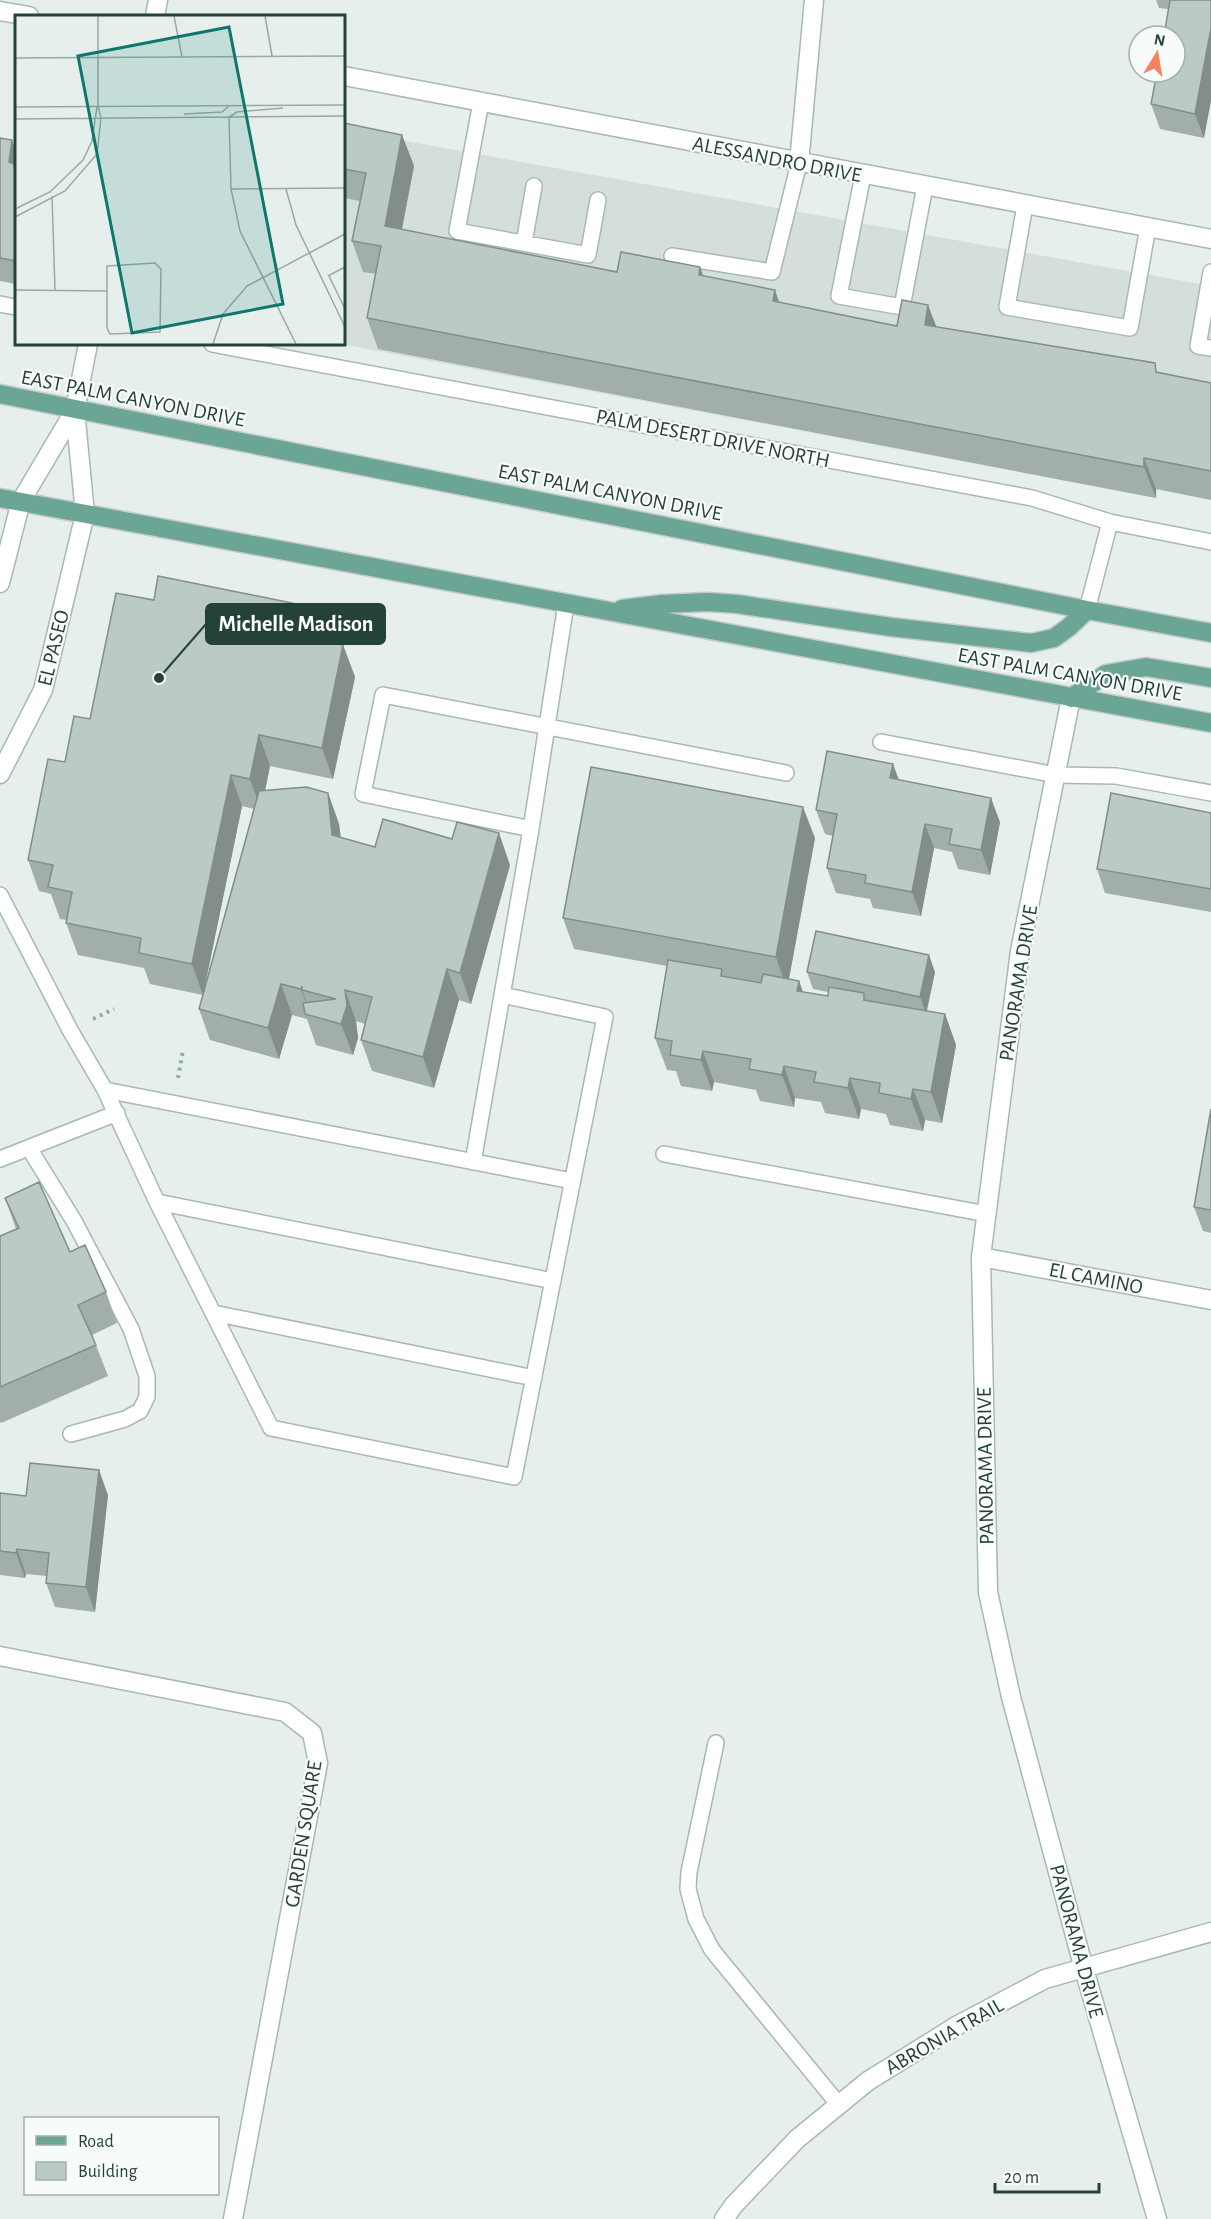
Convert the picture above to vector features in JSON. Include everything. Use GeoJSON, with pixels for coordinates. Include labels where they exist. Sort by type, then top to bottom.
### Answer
{"type":"FeatureCollection","features":[{"type":"Feature","properties":{"kind":"main road","name":"EAST PALM CANYON DRIVE"},"geometry":{"type":"LineString","coordinates":[[0,394],[1211,633]]}},
{"type":"Feature","properties":{"kind":"main road","name":"EAST PALM CANYON DRIVE"},"geometry":{"type":"LineString","coordinates":[[0,498],[1211,723]]}},
{"type":"Feature","properties":{"kind":"main road"},"geometry":{"type":"LineString","coordinates":[[605,611],[662,604],[728,603],[891,627],[1031,643],[1054,638],[1087,610]]}},
{"type":"Feature","properties":{"kind":"main road"},"geometry":{"type":"LineString","coordinates":[[1071,698],[1106,674],[1146,667],[1211,678]]}},
{"type":"Feature","properties":{"kind":"street"},"geometry":{"type":"LineString","coordinates":[[155,15],[158,0]]}},
{"type":"Feature","properties":{"kind":"street"},"geometry":{"type":"LineString","coordinates":[[799,163],[814,0]]}},
{"type":"Feature","properties":{"kind":"street"},"geometry":{"type":"LineString","coordinates":[[0,11],[23,15]]}},
{"type":"Feature","properties":{"kind":"street","name":"ALESSANDRO DRIVE"},"geometry":{"type":"LineString","coordinates":[[345,76],[1211,239]]}},
{"type":"Feature","properties":{"kind":"street"},"geometry":{"type":"LineString","coordinates":[[0,583],[21,501],[75,410],[88,345]]}},
{"type":"Feature","properties":{"kind":"street","name":"EL PASEO"},"geometry":{"type":"LineString","coordinates":[[0,774],[43,690],[85,514],[75,410]]}},
{"type":"Feature","properties":{"kind":"street","name":"PANORAMA DRIVE"},"geometry":{"type":"LineString","coordinates":[[1071,698],[1020,951],[981,1257],[988,1592],[1011,1697],[1084,1969],[1157,2219]]}},
{"type":"Feature","properties":{"kind":"street","name":"EL CAMINO"},"geometry":{"type":"LineString","coordinates":[[981,1257],[1211,1300]]}},
{"type":"Feature","properties":{"kind":"street","name":"GARDEN SQUARE"},"geometry":{"type":"LineString","coordinates":[[0,1656],[285,1712],[312,1733],[318,1763],[233,2219]]}},
{"type":"Feature","properties":{"kind":"street","name":"ABRONIA TRAIL"},"geometry":{"type":"LineString","coordinates":[[724,2219],[734,2205],[797,2139],[868,2081],[958,2025],[1046,1979],[1211,1932]]}},
{"type":"Feature","properties":{"kind":"lane"},"geometry":{"type":"LineString","coordinates":[[481,102],[457,231],[588,255],[598,200]]}},
{"type":"Feature","properties":{"kind":"lane"},"geometry":{"type":"LineString","coordinates":[[672,256],[772,272],[799,163]]}},
{"type":"Feature","properties":{"kind":"lane"},"geometry":{"type":"LineString","coordinates":[[863,175],[839,296],[902,308],[925,186]]}},
{"type":"Feature","properties":{"kind":"lane"},"geometry":{"type":"LineString","coordinates":[[524,243],[534,186]]}},
{"type":"Feature","properties":{"kind":"lane"},"geometry":{"type":"LineString","coordinates":[[1025,205],[1007,307],[1130,328],[1148,227]]}},
{"type":"Feature","properties":{"kind":"lane"},"geometry":{"type":"LineString","coordinates":[[1211,272],[1198,346],[1211,348]]}},
{"type":"Feature","properties":{"kind":"lane"},"geometry":{"type":"LineString","coordinates":[[0,304],[15,307]]}},
{"type":"Feature","properties":{"kind":"lane","name":"PALM DESERT DRIVE NORTH"},"geometry":{"type":"LineString","coordinates":[[217,345],[1032,498],[1110,522],[1211,542]]}},
{"type":"Feature","properties":{"kind":"lane"},"geometry":{"type":"LineString","coordinates":[[1087,610],[1110,522]]}},
{"type":"Feature","properties":{"kind":"lane"},"geometry":{"type":"LineString","coordinates":[[473,1162],[531,829],[566,604]]}},
{"type":"Feature","properties":{"kind":"lane"},"geometry":{"type":"LineString","coordinates":[[531,829],[363,794],[383,695],[786,773]]}},
{"type":"Feature","properties":{"kind":"lane"},"geometry":{"type":"LineString","coordinates":[[881,742],[1056,775],[1116,776],[1211,794]]}},
{"type":"Feature","properties":{"kind":"lane"},"geometry":{"type":"LineString","coordinates":[[0,895],[70,1030],[117,1113],[157,1202],[272,1428],[514,1477],[605,1017],[502,995]]}},
{"type":"Feature","properties":{"kind":"lane"},"geometry":{"type":"LineString","coordinates":[[105,1090],[572,1182]]}},
{"type":"Feature","properties":{"kind":"lane"},"geometry":{"type":"LineString","coordinates":[[0,1160],[117,1113]]}},
{"type":"Feature","properties":{"kind":"lane"},"geometry":{"type":"LineString","coordinates":[[30,1148],[74,1221],[131,1329],[147,1376],[147,1397],[140,1411],[125,1419],[71,1434]]}},
{"type":"Feature","properties":{"kind":"lane"},"geometry":{"type":"LineString","coordinates":[[664,1154],[987,1214]]}},
{"type":"Feature","properties":{"kind":"lane"},"geometry":{"type":"LineString","coordinates":[[157,1202],[553,1281]]}},
{"type":"Feature","properties":{"kind":"lane"},"geometry":{"type":"LineString","coordinates":[[213,1313],[534,1378]]}},
{"type":"Feature","properties":{"kind":"lane"},"geometry":{"type":"LineString","coordinates":[[716,1743],[688,1889],[696,1918],[712,1950],[839,2105]]}},
{"type":"Feature","properties":{"kind":"shaded area"},"geometry":{"type":"Polygon","coordinates":[[[345,130],[1211,286],[1211,496],[1158,487],[1156,498],[345,345],[345,130]]]}},
{"type":"Feature","properties":{"kind":"building"},"geometry":{"type":"Polygon","coordinates":[[[1170,0],[1211,0],[1211,28],[1195,114],[1151,104],[1155,84],[1187,84],[1187,24],[1166,24],[1170,0]]]}},
{"type":"Feature","properties":{"kind":"building"},"geometry":{"type":"Polygon","coordinates":[[[345,123],[402,135],[385,226],[617,272],[621,252],[700,267],[699,275],[775,290],[773,301],[897,326],[902,300],[928,305],[925,325],[1155,363],[1156,372],[1211,383],[1211,471],[1144,458],[1144,467],[367,318],[381,246],[352,241],[366,173],[345,169],[345,123]]]}},
{"type":"Feature","properties":{"kind":"building"},"geometry":{"type":"Polygon","coordinates":[[[0,138],[12,140],[9,162],[14,164],[15,171],[15,261],[0,258],[0,138]]]}},
{"type":"Feature","properties":{"kind":"building"},"geometry":{"type":"Polygon","coordinates":[[[158,576],[307,606],[304,621],[326,626],[323,641],[343,645],[322,748],[259,735],[250,779],[231,775],[192,964],[139,953],[141,938],[66,923],[72,892],[48,887],[53,865],[28,860],[48,759],[65,762],[74,716],[90,719],[116,593],[154,600],[158,576]]]}},
{"type":"Feature","properties":{"kind":"building"},"geometry":{"type":"Polygon","coordinates":[[[827,751],[893,764],[890,778],[991,798],[981,850],[949,844],[952,829],[925,824],[912,892],[865,883],[866,875],[827,868],[837,814],[816,810],[827,751]]]}},
{"type":"Feature","properties":{"kind":"building"},"geometry":{"type":"Polygon","coordinates":[[[591,767],[803,807],[776,957],[563,918],[591,767]]]}},
{"type":"Feature","properties":{"kind":"building"},"geometry":{"type":"Polygon","coordinates":[[[306,787],[328,793],[332,835],[375,847],[383,819],[452,839],[457,822],[499,833],[460,973],[447,969],[423,1057],[361,1040],[372,997],[345,990],[347,1006],[341,1024],[305,1014],[303,1003],[336,999],[302,990],[302,986],[301,989],[281,984],[268,1028],[199,1009],[259,791],[306,787]]]}},
{"type":"Feature","properties":{"kind":"building"},"geometry":{"type":"Polygon","coordinates":[[[1111,793],[1211,813],[1211,889],[1097,869],[1111,793]]]}},
{"type":"Feature","properties":{"kind":"building"},"geometry":{"type":"Polygon","coordinates":[[[816,931],[929,955],[920,997],[807,972],[816,931]]]}},
{"type":"Feature","properties":{"kind":"building"},"geometry":{"type":"Polygon","coordinates":[[[668,960],[722,969],[721,976],[761,983],[763,974],[799,981],[797,991],[828,996],[829,987],[864,993],[864,1000],[945,1014],[931,1092],[913,1089],[911,1099],[879,1093],[880,1083],[850,1078],[848,1088],[814,1082],[816,1072],[784,1066],[782,1075],[749,1069],[751,1059],[703,1051],[701,1060],[670,1055],[672,1041],[655,1038],[668,960]]]}},
{"type":"Feature","properties":{"kind":"building"},"geometry":{"type":"Polygon","coordinates":[[[1211,1109],[1211,1210],[1194,1207],[1211,1109]]]}},
{"type":"Feature","properties":{"kind":"building"},"geometry":{"type":"Polygon","coordinates":[[[39,1182],[70,1252],[85,1245],[106,1292],[78,1305],[96,1345],[0,1387],[0,1236],[19,1228],[5,1198],[39,1182]]]}},
{"type":"Feature","properties":{"kind":"building"},"geometry":{"type":"Polygon","coordinates":[[[30,1463],[99,1470],[86,1587],[46,1583],[49,1553],[17,1549],[16,1553],[0,1551],[0,1493],[26,1496],[30,1463]]]}},
{"type":"Feature","properties":{"kind":"place","name":"Michelle Madison"},"geometry":{"type":"Point","coordinates":[159,678]}}]}
